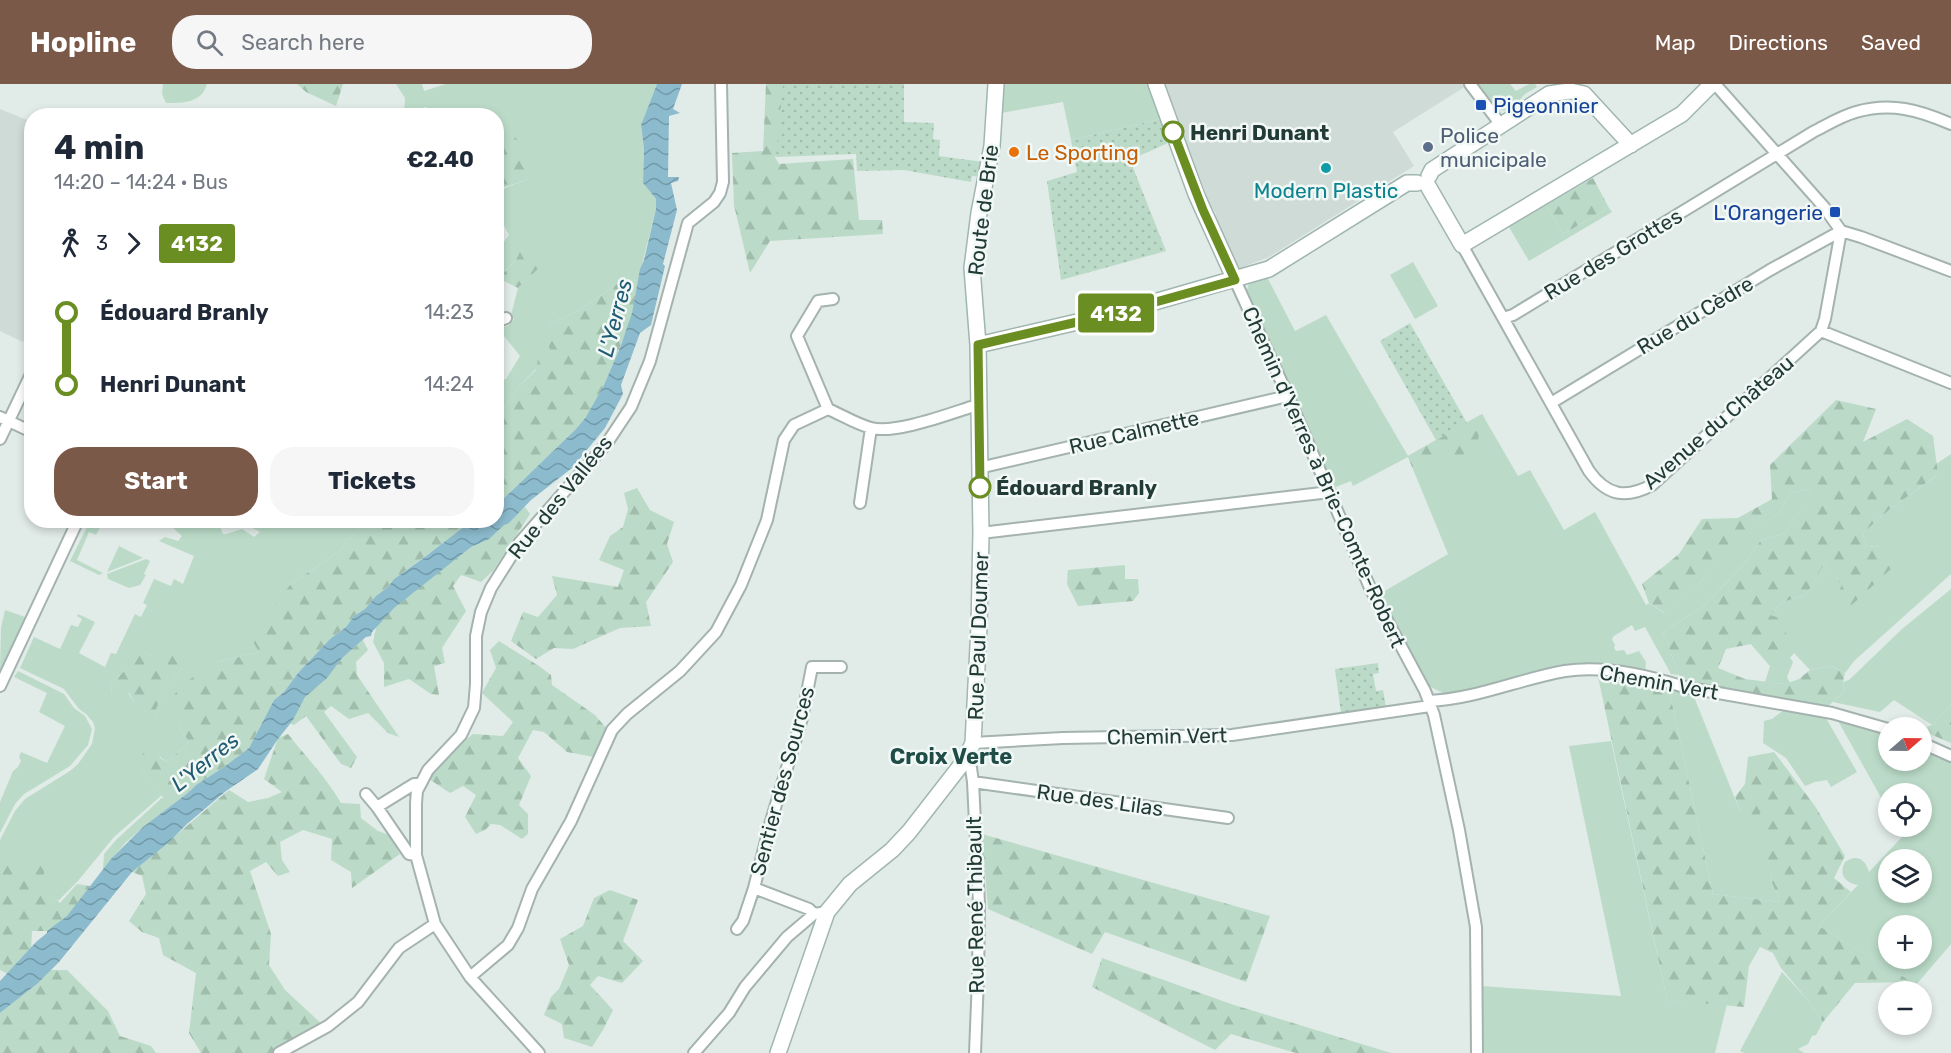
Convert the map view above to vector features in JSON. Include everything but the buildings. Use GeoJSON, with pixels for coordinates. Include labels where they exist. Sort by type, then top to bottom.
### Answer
{"type":"FeatureCollection","features":[{"type":"Feature","properties":{"kind":"street","name":"Rue des Vallées"},"geometry":{"type":"LineString","coordinates":[[538,1053],[470,977],[435,924],[417,855],[416,803],[420,784],[428,770],[460,735],[474,708],[476,636],[481,612],[491,588],[520,542],[607,443],[631,407],[640,388],[650,361],[688,223],[711,206],[723,182],[722,84]]}},
{"type":"Feature","properties":{"kind":"street","name":"Route de Brie"},"geometry":{"type":"LineString","coordinates":[[978,408],[978,345],[972,266],[979,213],[992,146],[996,84]]}},
{"type":"Feature","properties":{"kind":"street"},"geometry":{"type":"LineString","coordinates":[[1156,84],[1196,194],[1235,280]]}},
{"type":"Feature","properties":{"kind":"street"},"geometry":{"type":"LineString","coordinates":[[1470,84],[1501,124]]}},
{"type":"Feature","properties":{"kind":"street"},"geometry":{"type":"LineString","coordinates":[[1462,245],[1682,114],[1714,84],[1824,207],[1841,231],[1951,271]]}},
{"type":"Feature","properties":{"kind":"street"},"geometry":{"type":"LineString","coordinates":[[978,345],[1116,313],[1269,269],[1407,183],[1425,182],[1432,170],[1549,94],[1570,91],[1584,94],[1631,145]]}},
{"type":"Feature","properties":{"kind":"street","name":"Rue des Grottes"},"geometry":{"type":"LineString","coordinates":[[1503,318],[1513,315],[1813,132],[1855,112],[1888,107],[1899,108],[1920,111],[1951,124]]}},
{"type":"Feature","properties":{"kind":"street","name":"Avenue du Château"},"geometry":{"type":"LineString","coordinates":[[1425,182],[1596,481],[1604,488],[1621,495],[1638,493],[1652,485],[1821,331]]}},
{"type":"Feature","properties":{"kind":"street"},"geometry":{"type":"LineString","coordinates":[[1841,231],[1821,331],[1951,382]]}},
{"type":"Feature","properties":{"kind":"street","name":"Rue du Cèdre"},"geometry":{"type":"LineString","coordinates":[[1551,403],[1770,270],[1841,231]]}},
{"type":"Feature","properties":{"kind":"street","name":"Chemin d'Yerres à Brie-Comte-Robert"},"geometry":{"type":"LineString","coordinates":[[1235,280],[1288,396],[1371,590],[1430,703],[1441,744],[1472,894],[1476,927],[1477,1053]]}},
{"type":"Feature","properties":{"kind":"street"},"geometry":{"type":"LineString","coordinates":[[833,298],[818,301],[797,336],[828,409],[871,428],[885,428],[978,408]]}},
{"type":"Feature","properties":{"kind":"street"},"geometry":{"type":"LineString","coordinates":[[0,439],[4,419],[24,385]]}},
{"type":"Feature","properties":{"kind":"street","name":"Rue Calmette"},"geometry":{"type":"LineString","coordinates":[[979,468],[1288,396]]}},
{"type":"Feature","properties":{"kind":"street","name":"Rue Paul Doumer"},"geometry":{"type":"LineString","coordinates":[[778,1053],[821,913],[909,832],[965,760],[973,744],[976,724],[981,533],[978,408]]}},
{"type":"Feature","properties":{"kind":"street"},"geometry":{"type":"LineString","coordinates":[[470,977],[508,945],[518,928],[532,890],[571,821],[612,730],[627,714],[680,671],[716,632],[741,585],[766,520],[784,440],[794,425],[828,409]]}},
{"type":"Feature","properties":{"kind":"street"},"geometry":{"type":"LineString","coordinates":[[4,419],[24,428]]}},
{"type":"Feature","properties":{"kind":"street"},"geometry":{"type":"LineString","coordinates":[[860,503],[871,428]]}},
{"type":"Feature","properties":{"kind":"street"},"geometry":{"type":"LineString","coordinates":[[981,533],[1330,492]]}},
{"type":"Feature","properties":{"kind":"street"},"geometry":{"type":"LineString","coordinates":[[0,686],[74,528]]}},
{"type":"Feature","properties":{"kind":"street","name":"Sentier des Sources"},"geometry":{"type":"LineString","coordinates":[[737,929],[743,921],[754,888],[771,821],[802,718],[812,667],[841,667]]}},
{"type":"Feature","properties":{"kind":"street","name":"Chemin Vert"},"geometry":{"type":"LineString","coordinates":[[973,744],[1063,738],[1232,735],[1463,697],[1565,671],[1593,670],[1662,680],[1684,687],[1832,714],[1878,726]]}},
{"type":"Feature","properties":{"kind":"street"},"geometry":{"type":"LineString","coordinates":[[1932,747],[1951,756]]}},
{"type":"Feature","properties":{"kind":"street","name":"Rue René Thibault"},"geometry":{"type":"LineString","coordinates":[[965,760],[971,768],[973,782],[979,904],[975,1053]]}},
{"type":"Feature","properties":{"kind":"street","name":"Rue des Lilas"},"geometry":{"type":"LineString","coordinates":[[973,782],[1228,818]]}},
{"type":"Feature","properties":{"kind":"street"},"geometry":{"type":"LineString","coordinates":[[377,807],[414,784],[420,784]]}},
{"type":"Feature","properties":{"kind":"street"},"geometry":{"type":"LineString","coordinates":[[366,794],[409,854],[417,855]]}},
{"type":"Feature","properties":{"kind":"street","name":"Sentier des Sources"},"geometry":{"type":"LineString","coordinates":[[754,888],[821,913]]}},
{"type":"Feature","properties":{"kind":"street"},"geometry":{"type":"LineString","coordinates":[[694,1053],[729,1014],[745,987],[787,937],[821,913]]}},
{"type":"Feature","properties":{"kind":"street"},"geometry":{"type":"LineString","coordinates":[[279,1053],[328,1026],[358,1002],[399,948],[435,924]]}},
{"type":"Feature","properties":{"kind":"shaded area"},"geometry":{"type":"Polygon","coordinates":[[[1164,84],[1464,84],[1466,86],[1393,132],[1414,166],[1269,257],[1240,268],[1233,265],[1214,219],[1216,214],[1200,185],[1164,84]]]}},
{"type":"Feature","properties":{"kind":"shaded area"},"geometry":{"type":"Polygon","coordinates":[[[0,109],[24,119],[24,340],[23,342],[0,331],[0,109]]]}},
{"type":"Feature","properties":{"kind":"green space"},"geometry":{"type":"Polygon","coordinates":[[[163,84],[207,84],[201,95],[191,101],[166,103],[162,94],[163,84]]]}},
{"type":"Feature","properties":{"kind":"green space"},"geometry":{"type":"Polygon","coordinates":[[[297,84],[343,84],[336,106],[306,92],[297,84]]]}},
{"type":"Feature","properties":{"kind":"green space"},"geometry":{"type":"Polygon","coordinates":[[[396,84],[422,84],[424,91],[446,84],[657,84],[641,126],[644,149],[643,183],[656,199],[656,209],[638,280],[617,284],[578,311],[549,324],[547,337],[552,353],[519,386],[504,408],[504,379],[520,356],[504,336],[504,327],[508,326],[514,319],[511,315],[518,288],[542,264],[516,260],[504,271],[504,242],[509,235],[504,225],[504,189],[529,179],[515,137],[504,137],[504,108],[404,108],[405,98],[396,84]]]}},
{"type":"Feature","properties":{"kind":"green space"},"geometry":{"type":"Polygon","coordinates":[[[766,84],[795,84],[781,146],[775,157],[779,164],[853,159],[859,220],[882,220],[883,234],[770,241],[750,273],[734,205],[732,153],[763,151],[766,84]]]}},
{"type":"Feature","properties":{"kind":"green space"},"geometry":{"type":"Polygon","coordinates":[[[783,84],[904,84],[904,122],[934,123],[933,139],[940,140],[939,156],[983,162],[981,177],[972,176],[971,182],[904,170],[857,171],[856,154],[776,157],[783,84]]]}},
{"type":"Feature","properties":{"kind":"green space"},"geometry":{"type":"Polygon","coordinates":[[[1002,84],[1149,84],[1160,119],[1071,140],[1063,102],[1001,113],[1002,84]]]}},
{"type":"Feature","properties":{"kind":"green space"},"geometry":{"type":"Polygon","coordinates":[[[1478,84],[1510,84],[1516,91],[1529,84],[1535,84],[1537,87],[1524,95],[1513,109],[1499,112],[1478,84]]]}},
{"type":"Feature","properties":{"kind":"green space"},"geometry":{"type":"Polygon","coordinates":[[[1160,119],[1168,143],[1130,160],[1166,251],[1061,280],[1047,181],[1077,172],[1071,140],[1160,119]]]}},
{"type":"Feature","properties":{"kind":"green space"},"geometry":{"type":"Polygon","coordinates":[[[504,137],[515,137],[534,159],[539,170],[529,179],[504,187],[504,137]]]}},
{"type":"Feature","properties":{"kind":"green space"},"geometry":{"type":"Polygon","coordinates":[[[1593,178],[1609,208],[1563,234],[1546,205],[1593,178]]]}},
{"type":"Feature","properties":{"kind":"green space"},"geometry":{"type":"Polygon","coordinates":[[[1546,205],[1563,234],[1609,208],[1612,212],[1529,261],[1509,227],[1546,205]]]}},
{"type":"Feature","properties":{"kind":"green space"},"geometry":{"type":"Polygon","coordinates":[[[524,244],[537,249],[542,265],[518,288],[504,281],[504,272],[516,260],[524,244]]]}},
{"type":"Feature","properties":{"kind":"green space"},"geometry":{"type":"Polygon","coordinates":[[[1413,262],[1438,306],[1415,319],[1390,275],[1413,262]]]}},
{"type":"Feature","properties":{"kind":"green space"},"geometry":{"type":"Polygon","coordinates":[[[1267,277],[1295,331],[1326,315],[1408,456],[1482,414],[1518,476],[1530,470],[1564,530],[1595,512],[1646,605],[1649,603],[1664,613],[1701,582],[1733,538],[1780,513],[1790,493],[1808,489],[1815,502],[1794,518],[1786,533],[1761,540],[1744,564],[1704,606],[1663,632],[1679,675],[1671,674],[1645,627],[1635,631],[1632,625],[1614,636],[1612,639],[1614,648],[1616,651],[1624,650],[1627,655],[1639,651],[1646,662],[1645,673],[1565,665],[1453,695],[1443,693],[1427,685],[1378,595],[1448,554],[1408,457],[1353,486],[1351,481],[1333,488],[1294,394],[1246,293],[1249,283],[1267,277]]]}},
{"type":"Feature","properties":{"kind":"green space"},"geometry":{"type":"Polygon","coordinates":[[[638,280],[631,320],[591,411],[575,430],[504,498],[504,408],[519,386],[536,370],[539,353],[551,353],[546,337],[549,324],[578,311],[617,284],[638,280]]]}},
{"type":"Feature","properties":{"kind":"green space"},"geometry":{"type":"Polygon","coordinates":[[[1410,323],[1467,423],[1436,440],[1380,341],[1410,323]]]}},
{"type":"Feature","properties":{"kind":"green space"},"geometry":{"type":"Polygon","coordinates":[[[1836,400],[1876,409],[1863,442],[1907,419],[1933,436],[1938,474],[1889,510],[1863,533],[1866,547],[1882,546],[1891,551],[1892,568],[1843,613],[1832,604],[1842,585],[1824,564],[1806,595],[1783,602],[1770,615],[1788,621],[1781,661],[1770,666],[1751,644],[1726,649],[1718,668],[1745,679],[1785,684],[1799,679],[1810,670],[1832,666],[1845,673],[1843,682],[1845,691],[1826,708],[1740,700],[1722,688],[1712,696],[1697,694],[1679,675],[1663,632],[1704,606],[1744,564],[1761,540],[1786,533],[1794,518],[1814,502],[1808,489],[1790,493],[1780,513],[1734,538],[1701,582],[1665,613],[1649,603],[1642,584],[1679,554],[1702,519],[1738,518],[1772,499],[1770,465],[1836,400]]]}},
{"type":"Feature","properties":{"kind":"green space"},"geometry":{"type":"Polygon","coordinates":[[[1482,414],[1485,419],[1480,424],[1477,450],[1451,459],[1435,459],[1429,467],[1424,468],[1421,464],[1412,467],[1408,456],[1482,414]]]}},
{"type":"Feature","properties":{"kind":"green space"},"geometry":{"type":"Polygon","coordinates":[[[1951,454],[1951,574],[1854,661],[1845,673],[1832,666],[1810,670],[1794,653],[1790,658],[1793,662],[1787,677],[1790,683],[1765,682],[1770,666],[1751,644],[1770,615],[1783,602],[1806,595],[1824,564],[1843,585],[1882,546],[1866,547],[1863,533],[1889,510],[1937,475],[1936,464],[1951,454]]]}},
{"type":"Feature","properties":{"kind":"green space"},"geometry":{"type":"Polygon","coordinates":[[[637,488],[650,510],[674,522],[667,544],[673,562],[646,602],[651,626],[620,628],[573,649],[554,648],[536,659],[511,641],[523,612],[538,617],[557,595],[552,576],[618,587],[624,570],[599,560],[610,536],[623,527],[628,509],[624,493],[637,488]]]}},
{"type":"Feature","properties":{"kind":"green space"},"geometry":{"type":"Polygon","coordinates":[[[525,507],[530,514],[493,571],[481,582],[461,575],[453,586],[466,611],[442,648],[445,663],[434,666],[439,695],[431,694],[409,679],[384,687],[384,663],[373,642],[378,619],[451,557],[498,528],[504,528],[504,523],[525,507]]]}},
{"type":"Feature","properties":{"kind":"green space"},"geometry":{"type":"Polygon","coordinates":[[[86,528],[100,528],[96,535],[89,532],[77,560],[103,573],[99,575],[70,561],[86,528]]]}},
{"type":"Feature","properties":{"kind":"green space"},"geometry":{"type":"Polygon","coordinates":[[[173,528],[221,528],[223,534],[242,529],[254,537],[260,532],[252,528],[360,528],[338,552],[290,585],[259,652],[217,662],[178,725],[189,742],[167,762],[160,757],[141,767],[162,795],[114,837],[58,901],[16,869],[0,873],[0,840],[15,811],[25,799],[78,764],[92,744],[95,728],[93,722],[79,709],[64,689],[20,668],[34,637],[60,649],[71,625],[78,627],[82,619],[77,616],[78,614],[95,622],[79,653],[105,667],[111,653],[116,654],[135,614],[141,617],[147,605],[143,603],[154,579],[171,586],[174,579],[183,584],[194,556],[159,541],[165,537],[178,541],[182,536],[173,528]],[[144,651],[129,652],[127,669],[110,683],[112,693],[128,693],[135,703],[155,715],[162,695],[182,668],[144,651]]]}},
{"type":"Feature","properties":{"kind":"green space"},"geometry":{"type":"Polygon","coordinates":[[[360,528],[463,528],[394,579],[365,609],[354,616],[346,627],[330,639],[298,673],[284,692],[274,700],[249,748],[196,785],[143,827],[125,843],[103,870],[104,854],[163,797],[141,767],[142,754],[148,751],[167,762],[189,742],[178,725],[172,700],[179,686],[217,662],[259,652],[251,638],[290,585],[338,552],[360,528]]]}},
{"type":"Feature","properties":{"kind":"green space"},"geometry":{"type":"Polygon","coordinates":[[[119,546],[143,558],[107,572],[119,546]]]}},
{"type":"Feature","properties":{"kind":"green space"},"geometry":{"type":"Polygon","coordinates":[[[146,559],[150,561],[140,585],[129,588],[108,579],[107,574],[146,559]]]}},
{"type":"Feature","properties":{"kind":"green space"},"geometry":{"type":"Polygon","coordinates":[[[1125,565],[1125,579],[1138,579],[1139,593],[1133,601],[1078,606],[1067,584],[1068,570],[1125,565]]]}},
{"type":"Feature","properties":{"kind":"green space"},"geometry":{"type":"Polygon","coordinates":[[[1951,589],[1951,705],[1932,725],[1932,717],[1920,717],[1894,700],[1880,712],[1833,702],[1845,691],[1843,682],[1849,680],[1902,629],[1951,589]]]}},
{"type":"Feature","properties":{"kind":"green space"},"geometry":{"type":"Polygon","coordinates":[[[5,610],[25,617],[0,672],[1,628],[5,610]]]}},
{"type":"Feature","properties":{"kind":"green space"},"geometry":{"type":"Polygon","coordinates":[[[363,640],[368,650],[356,662],[357,675],[399,737],[388,733],[368,713],[349,719],[331,706],[324,712],[357,757],[351,768],[341,764],[306,716],[294,725],[281,720],[300,692],[363,640]]]}},
{"type":"Feature","properties":{"kind":"green space"},"geometry":{"type":"Polygon","coordinates":[[[499,641],[551,675],[552,685],[595,715],[607,729],[594,757],[567,752],[544,732],[533,730],[518,758],[531,776],[519,805],[528,814],[528,834],[522,839],[500,825],[491,824],[476,834],[465,817],[476,795],[463,786],[450,793],[429,779],[447,755],[473,734],[503,736],[513,722],[482,693],[496,668],[490,650],[499,641]]]}},
{"type":"Feature","properties":{"kind":"green space"},"geometry":{"type":"Polygon","coordinates":[[[129,651],[144,651],[151,656],[176,652],[182,668],[162,696],[155,715],[133,716],[131,709],[135,703],[129,693],[112,693],[110,683],[127,669],[121,660],[129,651]]]}},
{"type":"Feature","properties":{"kind":"green space"},"geometry":{"type":"Polygon","coordinates":[[[1378,663],[1379,673],[1373,674],[1376,691],[1383,690],[1386,707],[1341,713],[1335,669],[1378,663]]]}},
{"type":"Feature","properties":{"kind":"green space"},"geometry":{"type":"Polygon","coordinates":[[[18,671],[64,694],[74,708],[85,716],[92,729],[88,745],[70,766],[24,794],[15,804],[0,833],[0,802],[13,771],[21,761],[19,757],[21,752],[47,763],[65,726],[39,712],[47,693],[14,677],[18,671]]]}},
{"type":"Feature","properties":{"kind":"green space"},"geometry":{"type":"Polygon","coordinates":[[[1597,672],[1668,685],[1713,894],[1780,902],[1770,878],[1773,872],[1760,838],[1767,815],[1762,810],[1757,819],[1751,817],[1747,808],[1740,811],[1735,797],[1745,784],[1748,757],[1774,752],[1815,806],[1845,856],[1834,878],[1851,892],[1819,926],[1878,962],[1878,969],[1890,969],[1910,981],[1855,983],[1823,1022],[1781,968],[1773,953],[1760,947],[1749,966],[1744,1007],[1667,1000],[1597,672]]]}},
{"type":"Feature","properties":{"kind":"green space"},"geometry":{"type":"Polygon","coordinates":[[[1668,685],[1692,692],[1740,811],[1747,807],[1762,810],[1815,806],[1770,878],[1780,902],[1713,894],[1668,685]]]}},
{"type":"Feature","properties":{"kind":"green space"},"geometry":{"type":"Polygon","coordinates":[[[1951,705],[1951,743],[1932,735],[1932,725],[1951,705]]]}},
{"type":"Feature","properties":{"kind":"green space"},"geometry":{"type":"Polygon","coordinates":[[[1784,710],[1826,718],[1857,772],[1831,787],[1827,780],[1805,786],[1786,758],[1763,743],[1764,721],[1772,719],[1784,710]]]}},
{"type":"Feature","properties":{"kind":"green space"},"geometry":{"type":"Polygon","coordinates":[[[1837,719],[1878,730],[1878,771],[1932,771],[1932,752],[1951,761],[1951,944],[1932,966],[1932,915],[1878,915],[1878,962],[1819,926],[1858,885],[1844,878],[1842,871],[1845,862],[1853,858],[1863,861],[1869,872],[1878,862],[1878,903],[1932,903],[1932,849],[1891,849],[1902,837],[1932,837],[1932,783],[1878,783],[1878,792],[1837,719]]]}},
{"type":"Feature","properties":{"kind":"green space"},"geometry":{"type":"Polygon","coordinates":[[[288,734],[341,803],[360,804],[361,818],[378,831],[389,835],[400,854],[352,888],[351,872],[331,860],[332,839],[303,830],[280,842],[282,860],[290,872],[278,876],[266,862],[250,871],[271,934],[269,965],[285,990],[324,1026],[272,1053],[201,1053],[189,1033],[196,973],[163,955],[159,938],[142,932],[129,921],[146,894],[142,876],[132,872],[229,790],[248,802],[268,798],[282,792],[264,779],[278,738],[288,734]]]}},
{"type":"Feature","properties":{"kind":"green space"},"geometry":{"type":"Polygon","coordinates":[[[1611,741],[1667,1000],[1727,1004],[1715,1053],[1482,1053],[1482,986],[1621,996],[1569,746],[1611,741]]]}},
{"type":"Feature","properties":{"kind":"green space"},"geometry":{"type":"Polygon","coordinates":[[[982,834],[1270,916],[1246,982],[1105,932],[1092,954],[988,909],[982,834]]]}},
{"type":"Feature","properties":{"kind":"green space"},"geometry":{"type":"Polygon","coordinates":[[[25,863],[44,866],[44,889],[60,903],[77,884],[96,887],[54,931],[32,931],[31,953],[12,976],[0,970],[0,873],[8,865],[16,869],[25,863]]]}},
{"type":"Feature","properties":{"kind":"green space"},"geometry":{"type":"Polygon","coordinates":[[[610,890],[638,900],[623,941],[643,961],[622,983],[598,976],[590,985],[613,1010],[592,1047],[564,1038],[562,1024],[544,1015],[569,965],[560,939],[583,926],[594,898],[610,890]]]}},
{"type":"Feature","properties":{"kind":"green space"},"geometry":{"type":"Polygon","coordinates":[[[1102,958],[1234,1005],[1391,1053],[1296,1053],[1231,1034],[1215,1050],[1092,987],[1102,958]]]}},
{"type":"Feature","properties":{"kind":"green space"},"geometry":{"type":"Polygon","coordinates":[[[1890,969],[1930,969],[1919,981],[1909,981],[1890,969]]]}},
{"type":"Feature","properties":{"kind":"green space"},"geometry":{"type":"Polygon","coordinates":[[[50,970],[67,970],[108,1011],[120,1036],[151,1046],[156,1053],[0,1053],[0,1013],[37,984],[50,970]]]}},
{"type":"Feature","properties":{"kind":"green space"},"geometry":{"type":"Polygon","coordinates":[[[1782,972],[1807,999],[1823,1022],[1808,1044],[1798,1049],[1804,1053],[1744,1053],[1740,1051],[1782,972]]]}},
{"type":"Feature","properties":{"kind":"water"},"geometry":{"type":"Polygon","coordinates":[[[657,84],[682,84],[673,109],[680,113],[669,116],[668,177],[679,177],[678,181],[671,183],[677,210],[651,325],[640,333],[621,385],[623,394],[605,428],[572,468],[531,500],[509,523],[504,525],[504,498],[586,417],[604,385],[632,313],[640,269],[656,209],[656,199],[643,183],[644,149],[641,125],[657,84]]]}},
{"type":"Feature","properties":{"kind":"water"},"geometry":{"type":"Polygon","coordinates":[[[462,528],[501,528],[489,539],[471,547],[394,608],[371,636],[366,637],[342,658],[327,678],[305,697],[293,720],[258,769],[226,791],[132,872],[59,962],[37,984],[0,1013],[0,981],[47,931],[67,916],[111,859],[143,827],[196,785],[249,748],[274,700],[284,692],[298,673],[330,639],[346,627],[354,616],[365,609],[394,579],[462,528]]]}},
{"type":"Feature","properties":{"kind":"bus line","name":"4132"},"geometry":{"type":"LineString","coordinates":[[980,487],[978,345],[1116,313],[1235,280],[1203,210],[1173,132]]}},
{"type":"Feature","properties":{"kind":"place","name":"Pigeonnier"},"geometry":{"type":"Point","coordinates":[1481,105]}},
{"type":"Feature","properties":{"kind":"place","name":"Henri Dunant"},"geometry":{"type":"Point","coordinates":[1173,132]}},
{"type":"Feature","properties":{"kind":"place","name":"Police municipale"},"geometry":{"type":"Point","coordinates":[1428,147]}},
{"type":"Feature","properties":{"kind":"place","name":"Le Sporting"},"geometry":{"type":"Point","coordinates":[1014,152]}},
{"type":"Feature","properties":{"kind":"place","name":"Modern Plastic"},"geometry":{"type":"Point","coordinates":[1326,168]}},
{"type":"Feature","properties":{"kind":"place","name":"L'Orangerie"},"geometry":{"type":"Point","coordinates":[1835,212]}},
{"type":"Feature","properties":{"kind":"place","name":"Édouard Branly"},"geometry":{"type":"Point","coordinates":[980,487]}},
{"type":"Feature","properties":{"kind":"district","name":"Croix Verte"},"geometry":{"type":"Point","coordinates":[951,756]}},
{"type":"Feature","properties":{"kind":"water label","name":"L'Yerres"},"geometry":{"type":"Point","coordinates":[615,318]}},
{"type":"Feature","properties":{"kind":"water label","name":"L'Yerres"},"geometry":{"type":"Point","coordinates":[205,762]}}]}
